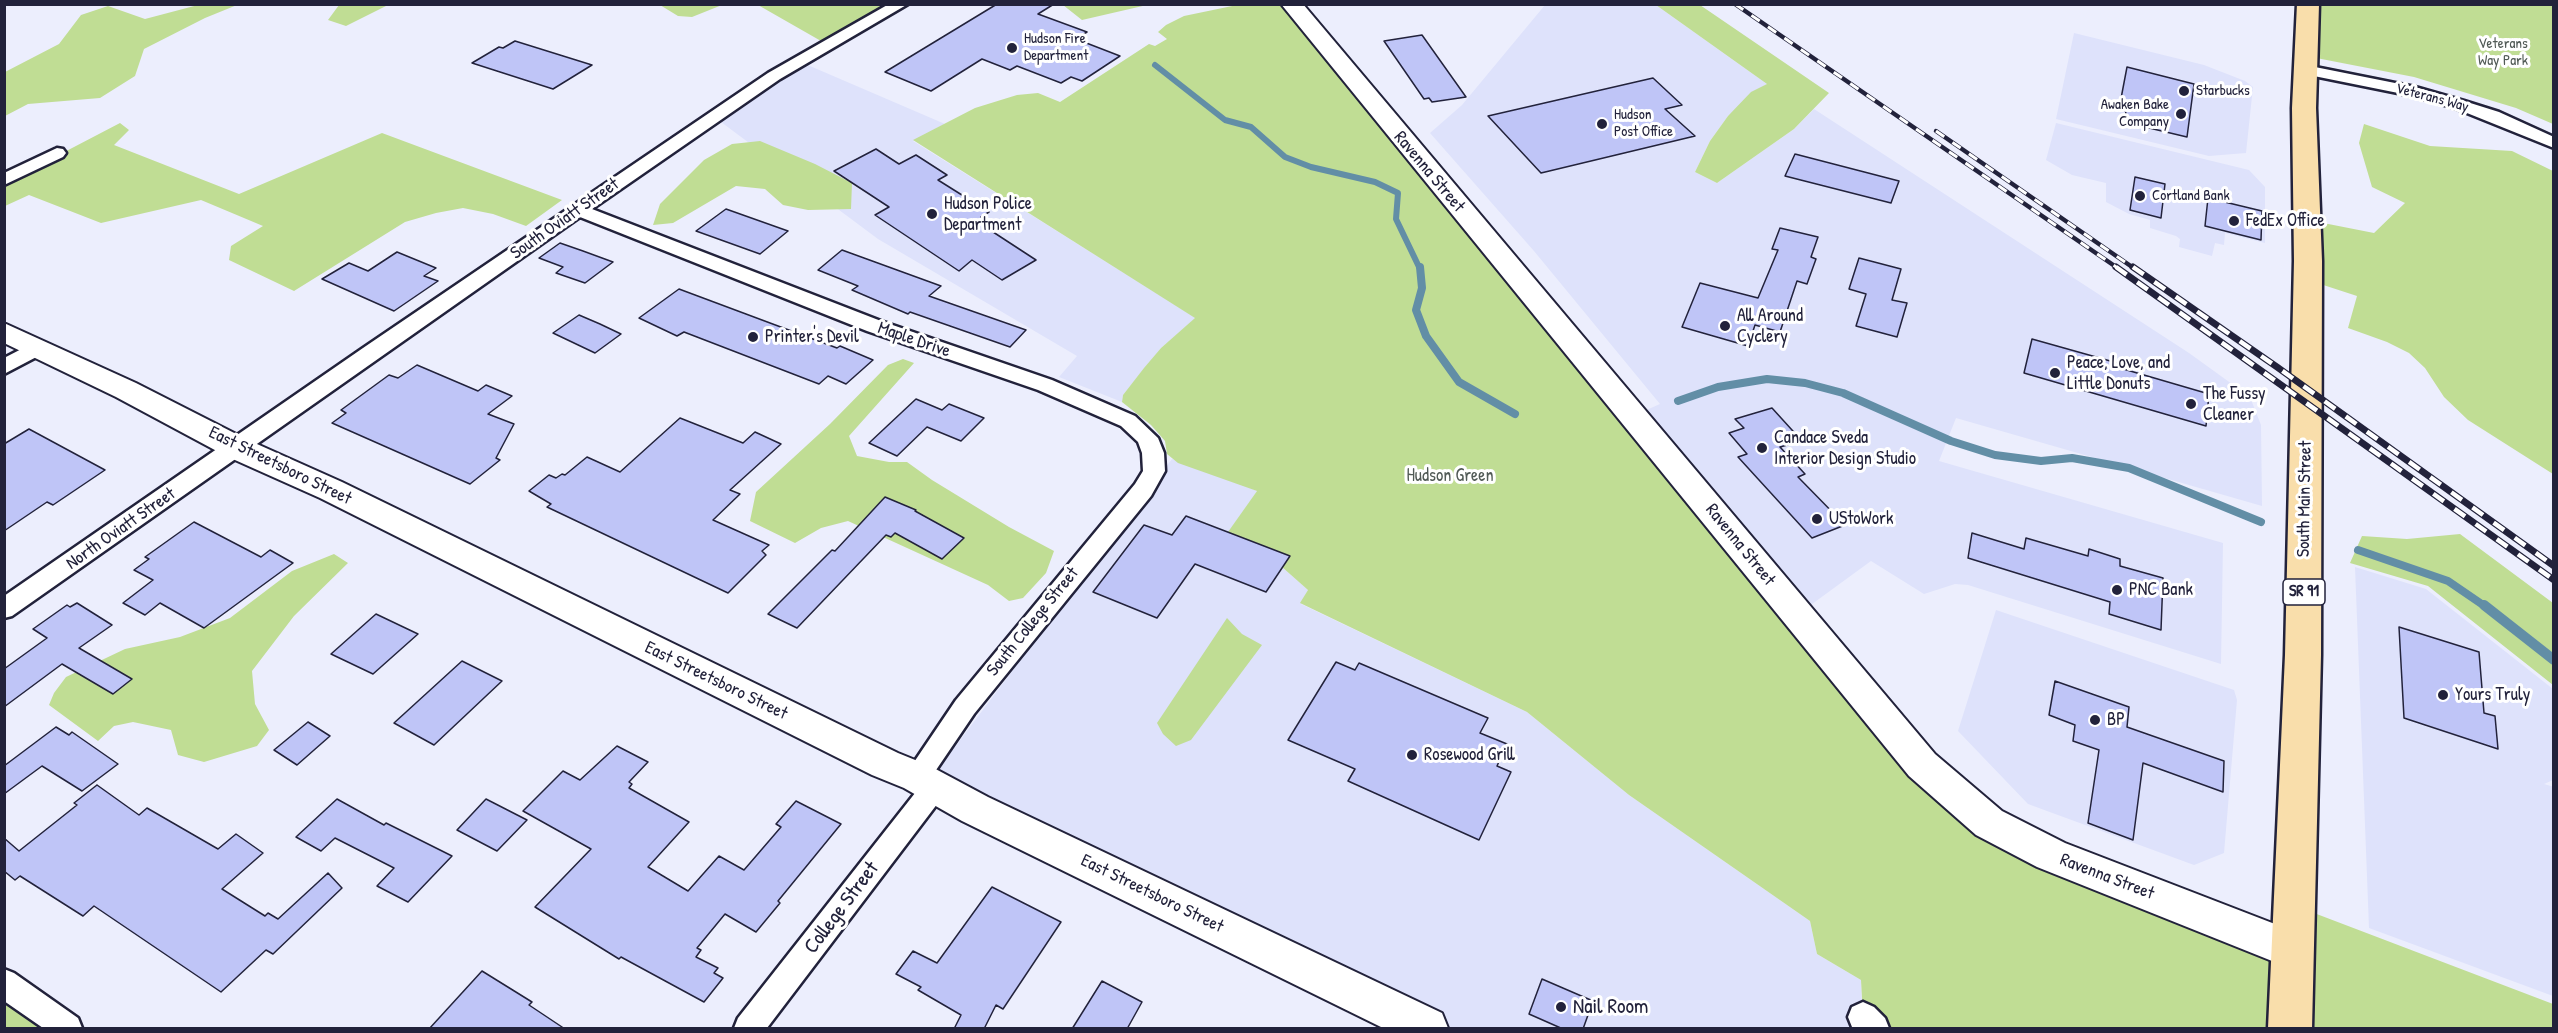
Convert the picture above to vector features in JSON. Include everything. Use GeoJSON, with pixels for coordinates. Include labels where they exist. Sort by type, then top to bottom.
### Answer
{"type":"FeatureCollection","features":[{"type":"Feature","properties":{"kind":"main road","name":"Ravenna Street"},"geometry":{"type":"LineString","coordinates":[[1291,4],[1922,765],[1989,823],[2051,855],[2292,950]]}},
{"type":"Feature","properties":{"kind":"main road","name":"South Main Street"},"geometry":{"type":"LineString","coordinates":[[2290,1029],[2303,655],[2308,261],[2304,108],[2308,4]]}},
{"type":"Feature","properties":{"kind":"main road","name":"East Streetsboro Street"},"geometry":{"type":"LineString","coordinates":[[4,332],[126,390],[237,448],[331,490],[1427,1029]]}},
{"type":"Feature","properties":{"kind":"street","name":"South Oviatt Street"},"geometry":{"type":"LineString","coordinates":[[237,448],[774,76],[901,4]]}},
{"type":"Feature","properties":{"kind":"street","name":"Veterans Way"},"geometry":{"type":"LineString","coordinates":[[2305,70],[2415,92],[2458,104],[2493,116],[2553,143]]}},
{"type":"Feature","properties":{"kind":"street"},"geometry":{"type":"LineString","coordinates":[[4,180],[57,153]]}},
{"type":"Feature","properties":{"kind":"street","name":"Maple Drive"},"geometry":{"type":"LineString","coordinates":[[578,210],[866,323],[1045,385],[1128,421],[1147,438],[1154,453],[1154,471]]}},
{"type":"Feature","properties":{"kind":"street"},"geometry":{"type":"LineString","coordinates":[[4,367],[37,348]]}},
{"type":"Feature","properties":{"kind":"street","name":"North Oviatt Street"},"geometry":{"type":"LineString","coordinates":[[4,609],[237,448]]}},
{"type":"Feature","properties":{"kind":"street","name":"South College Street"},"geometry":{"type":"LineString","coordinates":[[926,782],[965,707],[1143,490],[1154,471]]}},
{"type":"Feature","properties":{"kind":"street","name":"College Street"},"geometry":{"type":"LineString","coordinates":[[749,1029],[926,782]]}},
{"type":"Feature","properties":{"kind":"street"},"geometry":{"type":"LineString","coordinates":[[4,983],[67,1029]]}},
{"type":"Feature","properties":{"kind":"shaded area"},"geometry":{"type":"Polygon","coordinates":[[[1545,5],[1656,5],[1767,84],[1728,116],[1710,141],[1695,172],[1717,183],[1794,129],[1814,109],[2189,353],[2250,397],[2261,425],[2262,506],[1956,418],[1939,461],[2223,543],[2221,664],[1968,585],[1955,584],[1924,594],[1871,561],[1797,615],[1633,416],[1660,404],[1534,251],[1430,133],[1462,105],[1545,5]]]}},
{"type":"Feature","properties":{"kind":"shaded area"},"geometry":{"type":"Polygon","coordinates":[[[2074,33],[2204,65],[2245,81],[2253,87],[2246,153],[2209,156],[2056,119],[2074,33]]]}},
{"type":"Feature","properties":{"kind":"shaded area"},"geometry":{"type":"Polygon","coordinates":[[[803,63],[945,124],[913,141],[1196,318],[1161,348],[1123,395],[1122,402],[1059,377],[1077,356],[878,239],[717,119],[803,63]]]}},
{"type":"Feature","properties":{"kind":"shaded area"},"geometry":{"type":"Polygon","coordinates":[[[2056,123],[2249,170],[2265,187],[2265,243],[2225,233],[2224,245],[2215,243],[2212,256],[2179,247],[2180,239],[2176,236],[2150,228],[2150,220],[2129,214],[2106,202],[2106,183],[2072,175],[2046,160],[2056,123]]]}},
{"type":"Feature","properties":{"kind":"shaded area"},"geometry":{"type":"Polygon","coordinates":[[[1172,459],[1183,460],[1257,491],[1229,532],[1282,567],[1308,590],[1301,604],[1527,712],[1629,795],[1810,921],[1817,954],[1861,980],[1862,1007],[1871,1028],[1435,1028],[933,776],[1172,459]]]}},
{"type":"Feature","properties":{"kind":"shaded area"},"geometry":{"type":"Polygon","coordinates":[[[2355,567],[2426,589],[2553,689],[2553,780],[2544,784],[2554,787],[2553,996],[2369,928],[2355,567]]]}},
{"type":"Feature","properties":{"kind":"shaded area"},"geometry":{"type":"Polygon","coordinates":[[[1996,610],[2234,690],[2237,700],[2224,853],[2194,865],[2028,804],[1958,731],[1996,610]]]}},
{"type":"Feature","properties":{"kind":"green space"},"geometry":{"type":"Polygon","coordinates":[[[198,5],[237,5],[205,18],[144,49],[135,76],[100,98],[28,104],[5,116],[5,72],[59,44],[81,15],[108,6],[145,19],[198,5]]]}},
{"type":"Feature","properties":{"kind":"green space"},"geometry":{"type":"Polygon","coordinates":[[[339,5],[388,5],[346,26],[328,20],[339,5]]]}},
{"type":"Feature","properties":{"kind":"green space"},"geometry":{"type":"Polygon","coordinates":[[[660,5],[722,5],[692,17],[678,16],[660,5]]]}},
{"type":"Feature","properties":{"kind":"green space"},"geometry":{"type":"Polygon","coordinates":[[[758,5],[901,5],[828,45],[758,5]]]}},
{"type":"Feature","properties":{"kind":"green space"},"geometry":{"type":"Polygon","coordinates":[[[1063,5],[1147,5],[1082,20],[1063,5]]]}},
{"type":"Feature","properties":{"kind":"green space","name":"Hudson Green"},"geometry":{"type":"Polygon","coordinates":[[[1237,5],[1291,5],[1956,797],[2291,950],[2293,905],[2553,1004],[2553,1028],[1874,1028],[1863,1017],[1861,980],[1817,954],[1810,921],[1629,795],[1527,712],[1300,603],[1308,590],[1282,567],[1289,556],[1228,532],[1257,491],[1178,463],[1167,454],[1165,441],[1151,425],[1122,402],[1123,395],[1161,348],[1195,318],[913,140],[975,108],[1017,95],[1038,93],[1060,102],[1149,44],[1155,46],[1167,39],[1158,32],[1166,25],[1184,16],[1237,5]]]}},
{"type":"Feature","properties":{"kind":"green space"},"geometry":{"type":"Polygon","coordinates":[[[1656,5],[1700,5],[1829,93],[1794,129],[1717,183],[1695,172],[1710,141],[1728,116],[1751,92],[1767,84],[1656,5]]]}},
{"type":"Feature","properties":{"kind":"green space","name":"Veterans Way Park"},"geometry":{"type":"Polygon","coordinates":[[[2307,5],[2553,5],[2553,124],[2516,108],[2414,77],[2306,56],[2307,5]]]}},
{"type":"Feature","properties":{"kind":"green space"},"geometry":{"type":"Polygon","coordinates":[[[120,123],[129,130],[114,145],[239,194],[382,133],[562,200],[526,226],[493,214],[463,208],[405,222],[294,291],[229,260],[231,246],[263,226],[201,200],[101,223],[29,195],[5,206],[5,183],[120,123]]]}},
{"type":"Feature","properties":{"kind":"green space"},"geometry":{"type":"Polygon","coordinates":[[[2364,124],[2430,146],[2512,151],[2553,171],[2553,474],[2468,420],[2444,397],[2425,368],[2409,353],[2387,342],[2348,328],[2357,296],[2308,280],[2308,220],[2374,233],[2405,203],[2372,187],[2359,143],[2364,124]]]}},
{"type":"Feature","properties":{"kind":"green space"},"geometry":{"type":"Polygon","coordinates":[[[760,141],[815,164],[852,183],[851,209],[808,210],[783,205],[765,189],[736,186],[673,223],[653,225],[660,204],[704,160],[732,144],[760,141]]]}},
{"type":"Feature","properties":{"kind":"green space"},"geometry":{"type":"Polygon","coordinates":[[[903,359],[914,363],[849,436],[857,456],[889,462],[907,462],[1009,527],[1054,551],[1046,573],[1023,598],[1009,601],[988,585],[848,521],[821,528],[795,543],[750,521],[756,492],[830,424],[888,365],[903,359]]]}},
{"type":"Feature","properties":{"kind":"green space"},"geometry":{"type":"Polygon","coordinates":[[[2460,534],[2553,603],[2553,685],[2428,586],[2350,563],[2362,536],[2407,539],[2460,534]]]}},
{"type":"Feature","properties":{"kind":"green space"},"geometry":{"type":"Polygon","coordinates":[[[334,554],[348,563],[294,616],[252,671],[255,704],[269,730],[257,746],[204,762],[178,755],[171,730],[133,722],[114,726],[98,741],[49,705],[54,693],[66,677],[125,649],[180,637],[230,618],[292,571],[334,554]]]}},
{"type":"Feature","properties":{"kind":"green space"},"geometry":{"type":"Polygon","coordinates":[[[1227,618],[1242,634],[1262,645],[1191,740],[1176,746],[1163,734],[1157,723],[1227,618]]]}},
{"type":"Feature","properties":{"kind":"green space"},"geometry":{"type":"Polygon","coordinates":[[[5,982],[68,1028],[5,1028],[5,982]]]}},
{"type":"Feature","properties":{"kind":"building","name":"Hudson Fire Department"},"geometry":{"type":"Polygon","coordinates":[[[997,4],[1054,4],[1038,14],[1087,32],[1076,39],[1120,56],[1082,81],[1071,77],[1061,83],[1017,66],[1010,70],[982,59],[931,91],[885,72],[997,4]]]}},
{"type":"Feature","properties":{"kind":"building"},"geometry":{"type":"Polygon","coordinates":[[[1422,35],[1466,97],[1432,102],[1429,98],[1424,99],[1384,41],[1422,35]]]}},
{"type":"Feature","properties":{"kind":"building"},"geometry":{"type":"Polygon","coordinates":[[[515,41],[592,65],[553,89],[472,63],[499,47],[503,48],[515,41]]]}},
{"type":"Feature","properties":{"kind":"building"},"geometry":{"type":"Polygon","coordinates":[[[2127,67],[2194,84],[2187,137],[2145,127],[2145,122],[2125,117],[2126,111],[2119,109],[2127,67]]]}},
{"type":"Feature","properties":{"kind":"building"},"geometry":{"type":"Polygon","coordinates":[[[1653,78],[1682,105],[1665,109],[1695,136],[1541,173],[1488,116],[1653,78]]]}},
{"type":"Feature","properties":{"kind":"building","name":"Hudson Police Department"},"geometry":{"type":"Polygon","coordinates":[[[876,149],[899,164],[916,155],[947,175],[938,180],[989,212],[981,217],[996,227],[990,230],[1036,260],[1002,280],[972,260],[959,271],[875,215],[889,207],[834,171],[876,149]]]}},
{"type":"Feature","properties":{"kind":"building"},"geometry":{"type":"Polygon","coordinates":[[[1795,154],[1899,181],[1891,203],[1785,176],[1795,154]]]}},
{"type":"Feature","properties":{"kind":"building","name":"Cortland Bank"},"geometry":{"type":"Polygon","coordinates":[[[2135,177],[2165,184],[2161,218],[2130,210],[2135,177]]]}},
{"type":"Feature","properties":{"kind":"building","name":"FedEx Office"},"geometry":{"type":"Polygon","coordinates":[[[2208,198],[2262,211],[2261,240],[2205,226],[2208,198]]]}},
{"type":"Feature","properties":{"kind":"building"},"geometry":{"type":"Polygon","coordinates":[[[726,209],[788,231],[760,254],[696,231],[726,209]]]}},
{"type":"Feature","properties":{"kind":"building"},"geometry":{"type":"Polygon","coordinates":[[[1780,228],[1818,237],[1811,257],[1816,259],[1807,284],[1797,281],[1780,332],[1755,325],[1748,346],[1682,327],[1700,283],[1758,298],[1778,250],[1772,249],[1780,228]]]}},
{"type":"Feature","properties":{"kind":"building"},"geometry":{"type":"Polygon","coordinates":[[[560,243],[613,262],[585,283],[556,273],[563,267],[539,258],[560,243]]]}},
{"type":"Feature","properties":{"kind":"building"},"geometry":{"type":"Polygon","coordinates":[[[842,250],[941,286],[929,296],[1026,330],[1010,347],[910,312],[908,314],[852,290],[858,286],[818,270],[842,250]]]}},
{"type":"Feature","properties":{"kind":"building"},"geometry":{"type":"Polygon","coordinates":[[[397,252],[436,268],[424,276],[438,281],[394,311],[322,279],[349,263],[368,271],[397,252]]]}},
{"type":"Feature","properties":{"kind":"building"},"geometry":{"type":"Polygon","coordinates":[[[1859,258],[1901,269],[1892,300],[1907,303],[1897,337],[1856,326],[1866,294],[1849,289],[1859,258]]]}},
{"type":"Feature","properties":{"kind":"building"},"geometry":{"type":"Polygon","coordinates":[[[679,289],[837,348],[840,346],[873,360],[846,384],[828,376],[819,384],[684,332],[677,336],[639,318],[679,289]]]}},
{"type":"Feature","properties":{"kind":"building"},"geometry":{"type":"Polygon","coordinates":[[[579,315],[621,334],[595,353],[553,333],[579,315]]]}},
{"type":"Feature","properties":{"kind":"building"},"geometry":{"type":"Polygon","coordinates":[[[2032,339],[2121,364],[2120,368],[2209,394],[2206,426],[2024,373],[2032,339]]]}},
{"type":"Feature","properties":{"kind":"building"},"geometry":{"type":"Polygon","coordinates":[[[417,365],[478,391],[486,385],[512,396],[488,414],[514,424],[496,458],[500,460],[470,484],[332,423],[346,413],[341,410],[389,375],[398,378],[417,365]]]}},
{"type":"Feature","properties":{"kind":"building"},"geometry":{"type":"Polygon","coordinates":[[[916,399],[942,410],[949,404],[984,418],[961,441],[927,427],[897,456],[869,443],[916,399]]]}},
{"type":"Feature","properties":{"kind":"building","name":"Candace Sveda Interior Design Studio"},"geometry":{"type":"Polygon","coordinates":[[[1772,408],[1802,441],[1780,447],[1805,474],[1798,477],[1845,525],[1812,538],[1738,457],[1747,454],[1729,433],[1744,428],[1735,419],[1772,408]]]}},
{"type":"Feature","properties":{"kind":"building"},"geometry":{"type":"Polygon","coordinates":[[[680,418],[743,443],[755,432],[781,444],[730,490],[740,494],[713,520],[769,545],[762,551],[766,555],[728,593],[547,507],[551,504],[529,491],[549,475],[556,478],[562,474],[565,475],[587,457],[620,472],[680,418]]]}},
{"type":"Feature","properties":{"kind":"building"},"geometry":{"type":"Polygon","coordinates":[[[29,429],[105,470],[53,505],[47,502],[4,531],[4,444],[29,429]]]}},
{"type":"Feature","properties":{"kind":"building"},"geometry":{"type":"Polygon","coordinates":[[[885,497],[916,510],[964,538],[942,559],[895,533],[891,537],[886,535],[797,628],[768,614],[832,550],[835,551],[885,497]]]}},
{"type":"Feature","properties":{"kind":"building"},"geometry":{"type":"Polygon","coordinates":[[[1186,516],[1290,556],[1266,592],[1195,564],[1157,618],[1093,592],[1144,525],[1172,535],[1186,516]]]}},
{"type":"Feature","properties":{"kind":"building"},"geometry":{"type":"Polygon","coordinates":[[[194,522],[261,557],[270,550],[293,563],[204,628],[160,603],[145,615],[123,603],[153,580],[134,570],[149,559],[145,557],[194,522]]]}},
{"type":"Feature","properties":{"kind":"building","name":"PNC Bank"},"geometry":{"type":"Polygon","coordinates":[[[1972,533],[2024,549],[2026,538],[2088,556],[2089,549],[2120,559],[2120,566],[2163,578],[2161,630],[2109,614],[2110,602],[1968,558],[1972,533]]]}},
{"type":"Feature","properties":{"kind":"building"},"geometry":{"type":"Polygon","coordinates":[[[77,603],[112,625],[79,648],[132,679],[113,694],[62,664],[4,707],[4,669],[47,638],[33,629],[67,605],[70,607],[77,603]]]}},
{"type":"Feature","properties":{"kind":"building"},"geometry":{"type":"Polygon","coordinates":[[[376,614],[418,634],[373,674],[331,654],[376,614]]]}},
{"type":"Feature","properties":{"kind":"building","name":"Yours Truly"},"geometry":{"type":"Polygon","coordinates":[[[2399,627],[2479,652],[2484,713],[2495,716],[2498,749],[2404,718],[2399,627]]]}},
{"type":"Feature","properties":{"kind":"building"},"geometry":{"type":"Polygon","coordinates":[[[462,661],[502,681],[434,745],[394,723],[462,661]]]}},
{"type":"Feature","properties":{"kind":"building","name":"Rosewood Grill"},"geometry":{"type":"Polygon","coordinates":[[[1336,662],[1355,670],[1359,663],[1488,718],[1480,733],[1507,744],[1497,766],[1511,772],[1479,840],[1348,781],[1355,769],[1288,740],[1336,662]]]}},
{"type":"Feature","properties":{"kind":"building"},"geometry":{"type":"Polygon","coordinates":[[[2055,681],[2129,707],[2127,727],[2224,761],[2223,792],[2143,763],[2133,840],[2088,823],[2099,750],[2073,741],[2075,725],[2049,715],[2055,681]]]}},
{"type":"Feature","properties":{"kind":"building"},"geometry":{"type":"Polygon","coordinates":[[[308,722],[330,736],[297,765],[274,750],[308,722]]]}},
{"type":"Feature","properties":{"kind":"building"},"geometry":{"type":"Polygon","coordinates":[[[56,727],[69,735],[72,732],[118,764],[82,791],[42,766],[4,794],[4,766],[56,727]]]}},
{"type":"Feature","properties":{"kind":"building"},"geometry":{"type":"Polygon","coordinates":[[[617,746],[648,762],[629,782],[632,784],[629,788],[689,822],[648,867],[688,891],[719,856],[744,870],[781,827],[776,824],[796,801],[841,824],[778,901],[780,903],[756,932],[725,914],[697,948],[701,950],[696,957],[718,968],[714,973],[723,978],[704,1002],[621,957],[619,959],[535,907],[591,849],[523,811],[563,771],[580,780],[617,746]]]}},
{"type":"Feature","properties":{"kind":"building"},"geometry":{"type":"Polygon","coordinates":[[[97,785],[139,815],[147,808],[218,849],[236,834],[263,853],[222,889],[265,916],[268,913],[278,919],[328,873],[342,888],[273,954],[266,950],[221,992],[94,906],[83,916],[20,876],[15,880],[4,871],[4,838],[19,851],[77,805],[74,803],[97,785]]]}},
{"type":"Feature","properties":{"kind":"building"},"geometry":{"type":"Polygon","coordinates":[[[337,799],[384,825],[386,823],[452,856],[408,902],[377,886],[394,868],[335,838],[321,851],[296,837],[337,799]]]}},
{"type":"Feature","properties":{"kind":"building"},"geometry":{"type":"Polygon","coordinates":[[[486,799],[527,820],[497,851],[457,830],[486,799]]]}},
{"type":"Feature","properties":{"kind":"building"},"geometry":{"type":"Polygon","coordinates":[[[992,887],[1061,922],[1003,1009],[996,1005],[984,1029],[954,1029],[961,1015],[918,990],[921,987],[896,974],[913,951],[937,963],[992,887]]]}},
{"type":"Feature","properties":{"kind":"building"},"geometry":{"type":"Polygon","coordinates":[[[482,971],[532,1002],[529,1005],[565,1029],[429,1029],[482,971]]]}},
{"type":"Feature","properties":{"kind":"building","name":"Nail Room"},"geometry":{"type":"Polygon","coordinates":[[[1542,979],[1593,1001],[1583,1029],[1563,1029],[1529,1014],[1542,979]]]}},
{"type":"Feature","properties":{"kind":"building"},"geometry":{"type":"Polygon","coordinates":[[[1102,981],[1142,1002],[1127,1029],[1072,1029],[1102,981]]]}},
{"type":"Feature","properties":{"kind":"waterway"},"geometry":{"type":"LineString","coordinates":[[1155,65],[1225,120],[1251,127],[1285,157],[1311,167],[1375,182],[1398,193],[1396,219],[1420,269]]}},
{"type":"Feature","properties":{"kind":"waterway"},"geometry":{"type":"LineString","coordinates":[[1420,267],[1422,288],[1416,310],[1426,336],[1459,382],[1515,414]]}},
{"type":"Feature","properties":{"kind":"waterway"},"geometry":{"type":"LineString","coordinates":[[1678,401],[1718,387],[1767,379],[1805,383],[1843,393],[1951,441],[1995,455],[2041,461],[2072,458],[2129,468],[2261,522]]}},
{"type":"Feature","properties":{"kind":"waterway"},"geometry":{"type":"LineString","coordinates":[[2358,550],[2448,581],[2486,607]]}},
{"type":"Feature","properties":{"kind":"waterway"},"geometry":{"type":"LineString","coordinates":[[2484,605],[2554,660]]}},
{"type":"Feature","properties":{"kind":"railway"},"geometry":{"type":"LineString","coordinates":[[1735,4],[2119,269]]}},
{"type":"Feature","properties":{"kind":"railway"},"geometry":{"type":"LineString","coordinates":[[1936,131],[2135,269]]}},
{"type":"Feature","properties":{"kind":"railway"},"geometry":{"type":"LineString","coordinates":[[2116,267],[2554,580]]}},
{"type":"Feature","properties":{"kind":"railway"},"geometry":{"type":"LineString","coordinates":[[2133,267],[2277,367],[2554,566]]}},
{"type":"Feature","properties":{"kind":"place","name":"Hudson Fire Department"},"geometry":{"type":"Point","coordinates":[1012,48]}},
{"type":"Feature","properties":{"kind":"place","name":"Starbucks"},"geometry":{"type":"Point","coordinates":[2184,91]}},
{"type":"Feature","properties":{"kind":"place","name":"Awaken Bake Company"},"geometry":{"type":"Point","coordinates":[2181,114]}},
{"type":"Feature","properties":{"kind":"place","name":"Hudson Post Office"},"geometry":{"type":"Point","coordinates":[1602,124]}},
{"type":"Feature","properties":{"kind":"place","name":"Cortland Bank"},"geometry":{"type":"Point","coordinates":[2140,196]}},
{"type":"Feature","properties":{"kind":"place","name":"Hudson Police Department"},"geometry":{"type":"Point","coordinates":[932,214]}},
{"type":"Feature","properties":{"kind":"place","name":"FedEx Office"},"geometry":{"type":"Point","coordinates":[2234,221]}},
{"type":"Feature","properties":{"kind":"place","name":"All Around Cyclery"},"geometry":{"type":"Point","coordinates":[1725,326]}},
{"type":"Feature","properties":{"kind":"place","name":"Printer's Devil"},"geometry":{"type":"Point","coordinates":[753,337]}},
{"type":"Feature","properties":{"kind":"place","name":"Peace, Love, and Little Donuts"},"geometry":{"type":"Point","coordinates":[2055,373]}},
{"type":"Feature","properties":{"kind":"place","name":"The Fussy Cleaner"},"geometry":{"type":"Point","coordinates":[2191,404]}},
{"type":"Feature","properties":{"kind":"place","name":"Candace Sveda Interior Design Studio"},"geometry":{"type":"Point","coordinates":[1762,448]}},
{"type":"Feature","properties":{"kind":"place","name":"UStoWork"},"geometry":{"type":"Point","coordinates":[1817,519]}},
{"type":"Feature","properties":{"kind":"place","name":"PNC Bank"},"geometry":{"type":"Point","coordinates":[2117,590]}},
{"type":"Feature","properties":{"kind":"place","name":"Yours Truly"},"geometry":{"type":"Point","coordinates":[2443,695]}},
{"type":"Feature","properties":{"kind":"place","name":"BP"},"geometry":{"type":"Point","coordinates":[2095,720]}},
{"type":"Feature","properties":{"kind":"place","name":"Rosewood Grill"},"geometry":{"type":"Point","coordinates":[1412,755]}},
{"type":"Feature","properties":{"kind":"place","name":"Nail Room"},"geometry":{"type":"Point","coordinates":[1561,1007]}}]}
